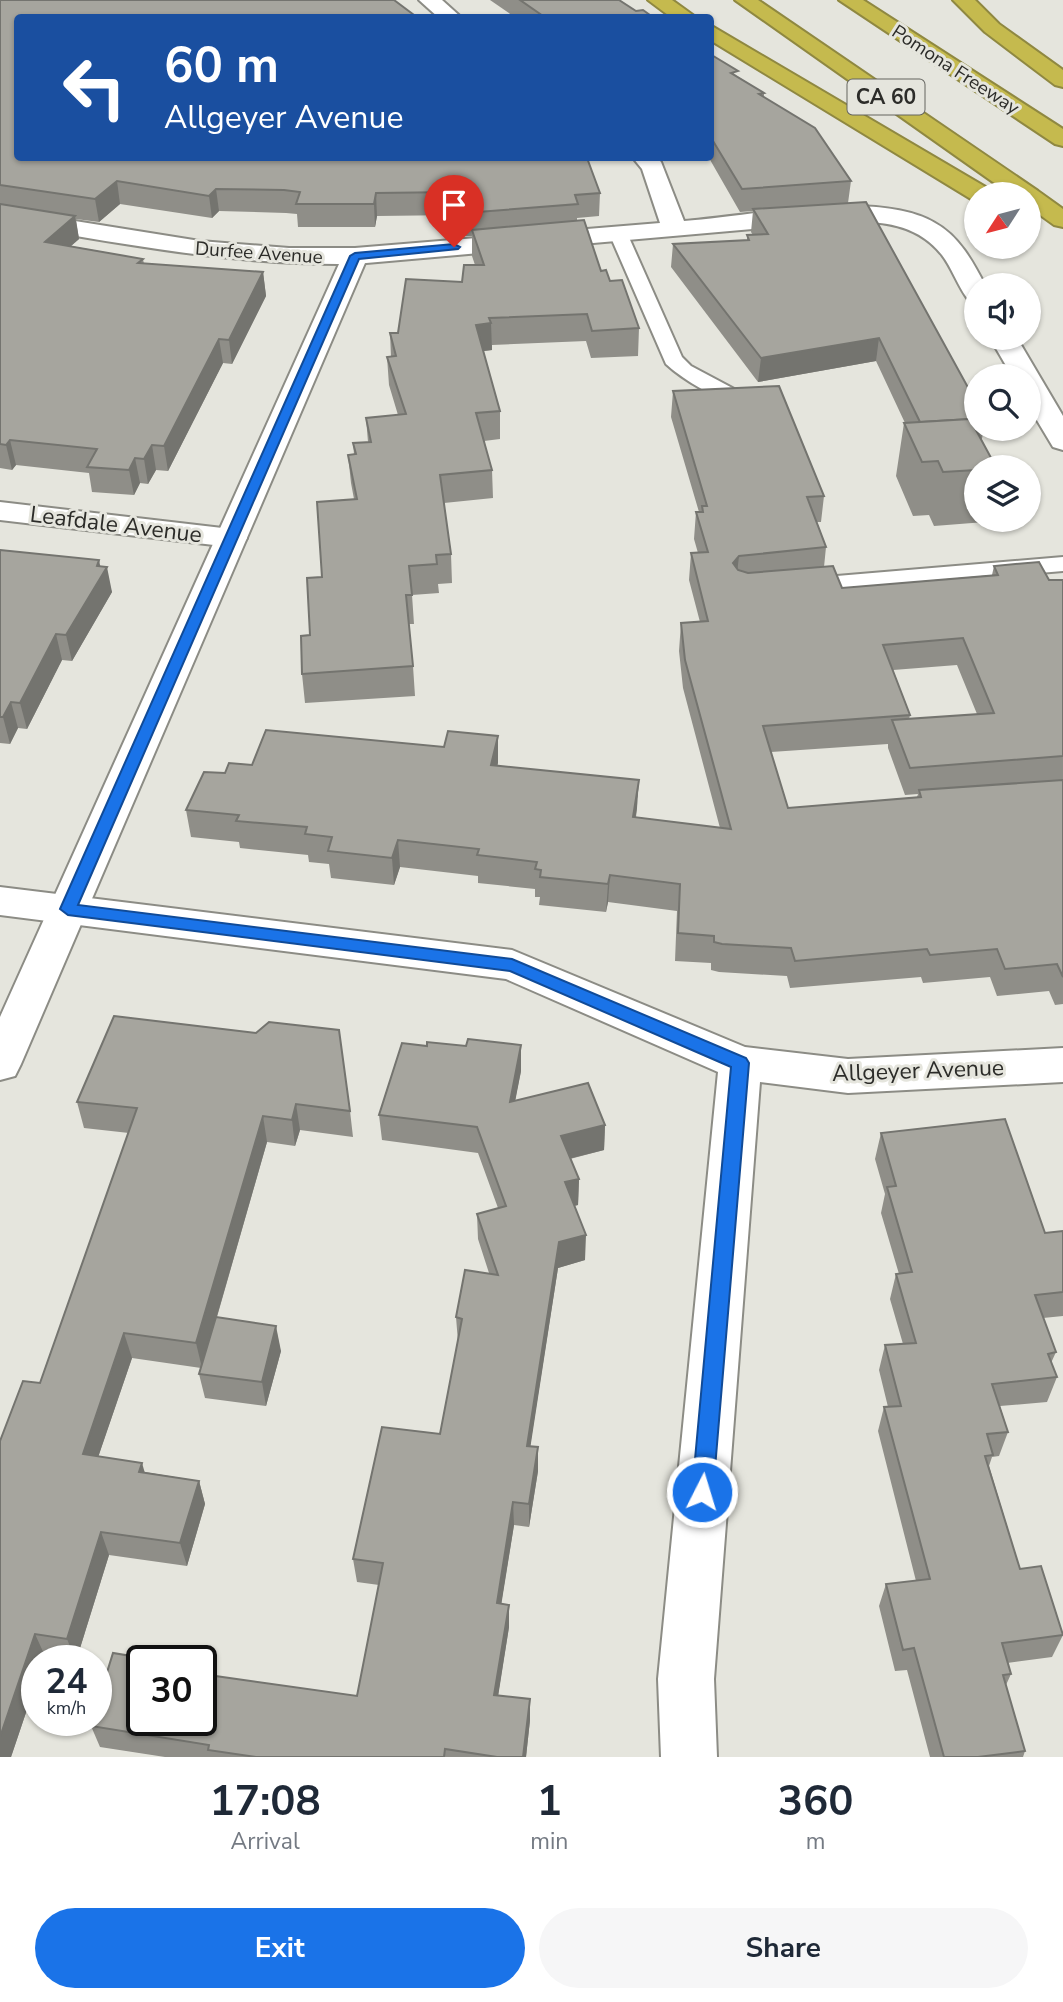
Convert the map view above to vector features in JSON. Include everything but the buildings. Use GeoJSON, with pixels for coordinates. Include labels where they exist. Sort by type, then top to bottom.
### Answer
{"type":"FeatureCollection","features":[{"type":"Feature","properties":{"kind":"highway"},"geometry":{"type":"LineString","coordinates":[[658,0],[681,14]]}},
{"type":"Feature","properties":{"kind":"highway","name":"CA 60"},"geometry":{"type":"LineString","coordinates":[[745,0],[1009,182]]}},
{"type":"Feature","properties":{"kind":"highway","name":"Pomona Freeway"},"geometry":{"type":"LineString","coordinates":[[849,0],[1063,139]]}},
{"type":"Feature","properties":{"kind":"highway"},"geometry":{"type":"LineString","coordinates":[[962,0],[992,28],[1063,80]]}},
{"type":"Feature","properties":{"kind":"highway"},"geometry":{"type":"LineString","coordinates":[[714,33],[964,184]]}},
{"type":"Feature","properties":{"kind":"highway","name":"CA 60"},"geometry":{"type":"LineString","coordinates":[[1041,204],[1063,220]]}},
{"type":"Feature","properties":{"kind":"highway"},"geometry":{"type":"LineString","coordinates":[[1041,231],[1063,244]]}},
{"type":"Feature","properties":{"kind":"street"},"geometry":{"type":"LineString","coordinates":[[429,0],[447,14]]}},
{"type":"Feature","properties":{"kind":"street"},"geometry":{"type":"LineString","coordinates":[[647,161],[653,167],[675,229]]}},
{"type":"Feature","properties":{"kind":"street","name":"Durfee Avenue"},"geometry":{"type":"LineString","coordinates":[[0,216],[200,250],[289,256],[355,256],[857,215],[897,217],[918,223],[939,237],[956,255],[966,273]]}},
{"type":"Feature","properties":{"kind":"street"},"geometry":{"type":"LineString","coordinates":[[0,1064],[355,256]]}},
{"type":"Feature","properties":{"kind":"street"},"geometry":{"type":"LineString","coordinates":[[1041,403],[1063,441]]}},
{"type":"Feature","properties":{"kind":"street","name":"Leafdale Avenue"},"geometry":{"type":"LineString","coordinates":[[0,511],[231,538]]}},
{"type":"Feature","properties":{"kind":"street","name":"Allgeyer Avenue"},"geometry":{"type":"LineString","coordinates":[[0,901],[512,965],[740,1063],[848,1076],[1063,1065]]}},
{"type":"Feature","properties":{"kind":"street"},"geometry":{"type":"LineString","coordinates":[[690,1757],[686,1679],[740,1063]]}},
{"type":"Feature","properties":{"kind":"lane"},"geometry":{"type":"LineString","coordinates":[[618,233],[673,360],[684,370],[730,395]]}},
{"type":"Feature","properties":{"kind":"lane"},"geometry":{"type":"LineString","coordinates":[[773,588],[1063,564]]}},
{"type":"Feature","properties":{"kind":"route"},"geometry":{"type":"LineString","coordinates":[[454,247],[355,256],[68,909],[512,965],[740,1063],[702,1492]]}}]}
